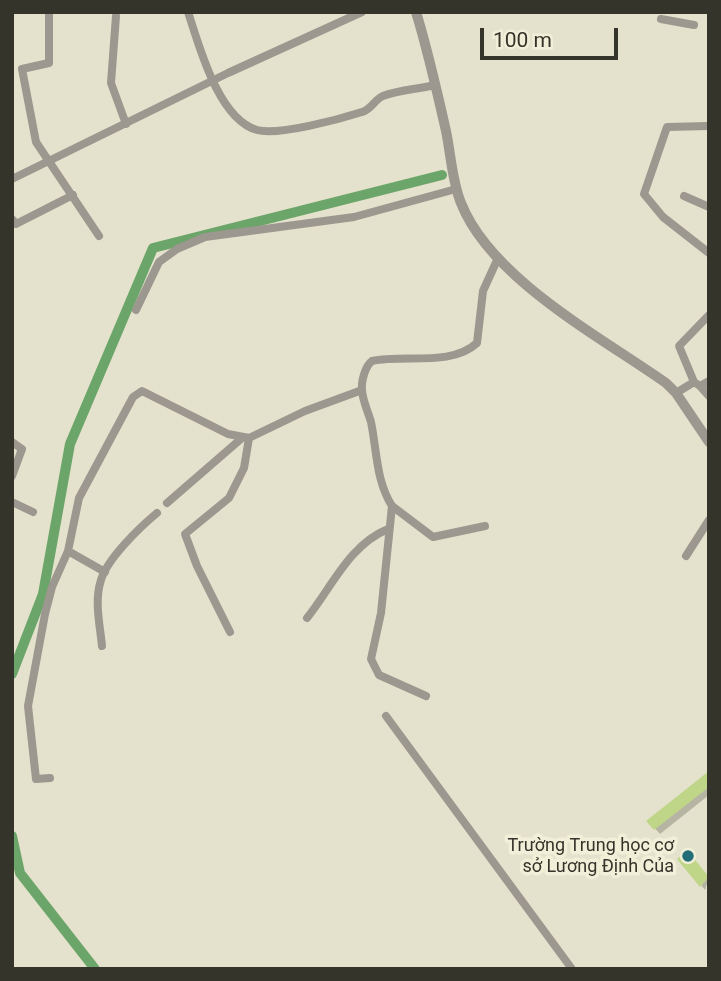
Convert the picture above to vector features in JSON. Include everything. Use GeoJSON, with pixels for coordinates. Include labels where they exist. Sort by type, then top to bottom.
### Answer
{"type":"FeatureCollection","features":[{"type":"Feature","properties":{"kind":"street"},"geometry":{"type":"LineString","coordinates":[[49,12],[49,63],[22,69],[36,142],[51,160],[99,236]]}},
{"type":"Feature","properties":{"kind":"street"},"geometry":{"type":"LineString","coordinates":[[188,12],[213,81],[230,109],[257,130],[275,130],[359,113],[372,107],[382,96],[435,85]]}},
{"type":"Feature","properties":{"kind":"street"},"geometry":{"type":"LineString","coordinates":[[12,179],[362,12]]}},
{"type":"Feature","properties":{"kind":"street"},"geometry":{"type":"LineString","coordinates":[[416,12],[435,85],[456,189],[478,234],[498,258],[574,321],[631,358],[676,393],[709,442]]}},
{"type":"Feature","properties":{"kind":"street"},"geometry":{"type":"LineString","coordinates":[[116,16],[111,83],[126,124]]}},
{"type":"Feature","properties":{"kind":"street"},"geometry":{"type":"LineString","coordinates":[[661,19],[676,17],[694,25]]}},
{"type":"Feature","properties":{"kind":"street"},"geometry":{"type":"LineString","coordinates":[[709,126],[667,127],[644,194],[663,217],[709,253]]}},
{"type":"Feature","properties":{"kind":"street"},"geometry":{"type":"LineString","coordinates":[[136,310],[159,262],[177,249],[205,237],[354,217],[456,189]]}},
{"type":"Feature","properties":{"kind":"street"},"geometry":{"type":"LineString","coordinates":[[12,219],[16,224],[73,195]]}},
{"type":"Feature","properties":{"kind":"street"},"geometry":{"type":"LineString","coordinates":[[684,196],[709,207]]}},
{"type":"Feature","properties":{"kind":"street"},"geometry":{"type":"LineString","coordinates":[[485,526],[433,537],[393,506],[383,492],[362,390],[366,368],[372,362],[443,356],[472,348],[477,343],[483,290],[498,258]]}},
{"type":"Feature","properties":{"kind":"street"},"geometry":{"type":"LineString","coordinates":[[709,314],[679,346],[697,384],[709,396]]}},
{"type":"Feature","properties":{"kind":"street"},"geometry":{"type":"LineString","coordinates":[[676,393],[709,381]]}},
{"type":"Feature","properties":{"kind":"street"},"geometry":{"type":"LineString","coordinates":[[167,503],[246,438],[305,411],[362,390]]}},
{"type":"Feature","properties":{"kind":"street"},"geometry":{"type":"LineString","coordinates":[[50,778],[36,779],[28,705],[45,614],[52,587],[68,551],[79,498],[137,392],[142,391],[186,414],[246,438]]}},
{"type":"Feature","properties":{"kind":"street"},"geometry":{"type":"LineString","coordinates":[[230,632],[197,566],[185,534],[229,498],[244,468],[246,438]]}},
{"type":"Feature","properties":{"kind":"street"},"geometry":{"type":"LineString","coordinates":[[12,442],[22,449],[12,476]]}},
{"type":"Feature","properties":{"kind":"street"},"geometry":{"type":"LineString","coordinates":[[12,502],[33,512]]}},
{"type":"Feature","properties":{"kind":"street"},"geometry":{"type":"LineString","coordinates":[[393,506],[388,529],[381,613],[371,659],[379,675],[426,696]]}},
{"type":"Feature","properties":{"kind":"street"},"geometry":{"type":"LineString","coordinates":[[102,646],[97,600],[101,579],[141,525],[157,513]]}},
{"type":"Feature","properties":{"kind":"street"},"geometry":{"type":"LineString","coordinates":[[686,556],[709,520]]}},
{"type":"Feature","properties":{"kind":"street"},"geometry":{"type":"LineString","coordinates":[[307,618],[354,553],[370,538],[388,529]]}},
{"type":"Feature","properties":{"kind":"street"},"geometry":{"type":"LineString","coordinates":[[68,551],[105,572]]}},
{"type":"Feature","properties":{"kind":"street"},"geometry":{"type":"LineString","coordinates":[[386,716],[572,969]]}},
{"type":"Feature","properties":{"kind":"building"},"geometry":{"type":"Polygon","coordinates":[[[709,771],[709,787],[654,830],[646,821],[709,771]]]}},
{"type":"Feature","properties":{"kind":"building"},"geometry":{"type":"Polygon","coordinates":[[[687,850],[709,877],[700,887],[677,859],[687,850]]]}},
{"type":"Feature","properties":{"kind":"waterway"},"geometry":{"type":"LineString","coordinates":[[12,674],[43,594],[70,444],[153,248],[442,175]]}},
{"type":"Feature","properties":{"kind":"waterway"},"geometry":{"type":"LineString","coordinates":[[12,836],[20,873],[95,969]]}},
{"type":"Feature","properties":{"kind":"place","name":"Trường Trung học cơ sở Lương Định Của"},"geometry":{"type":"Point","coordinates":[688,856]}}]}
